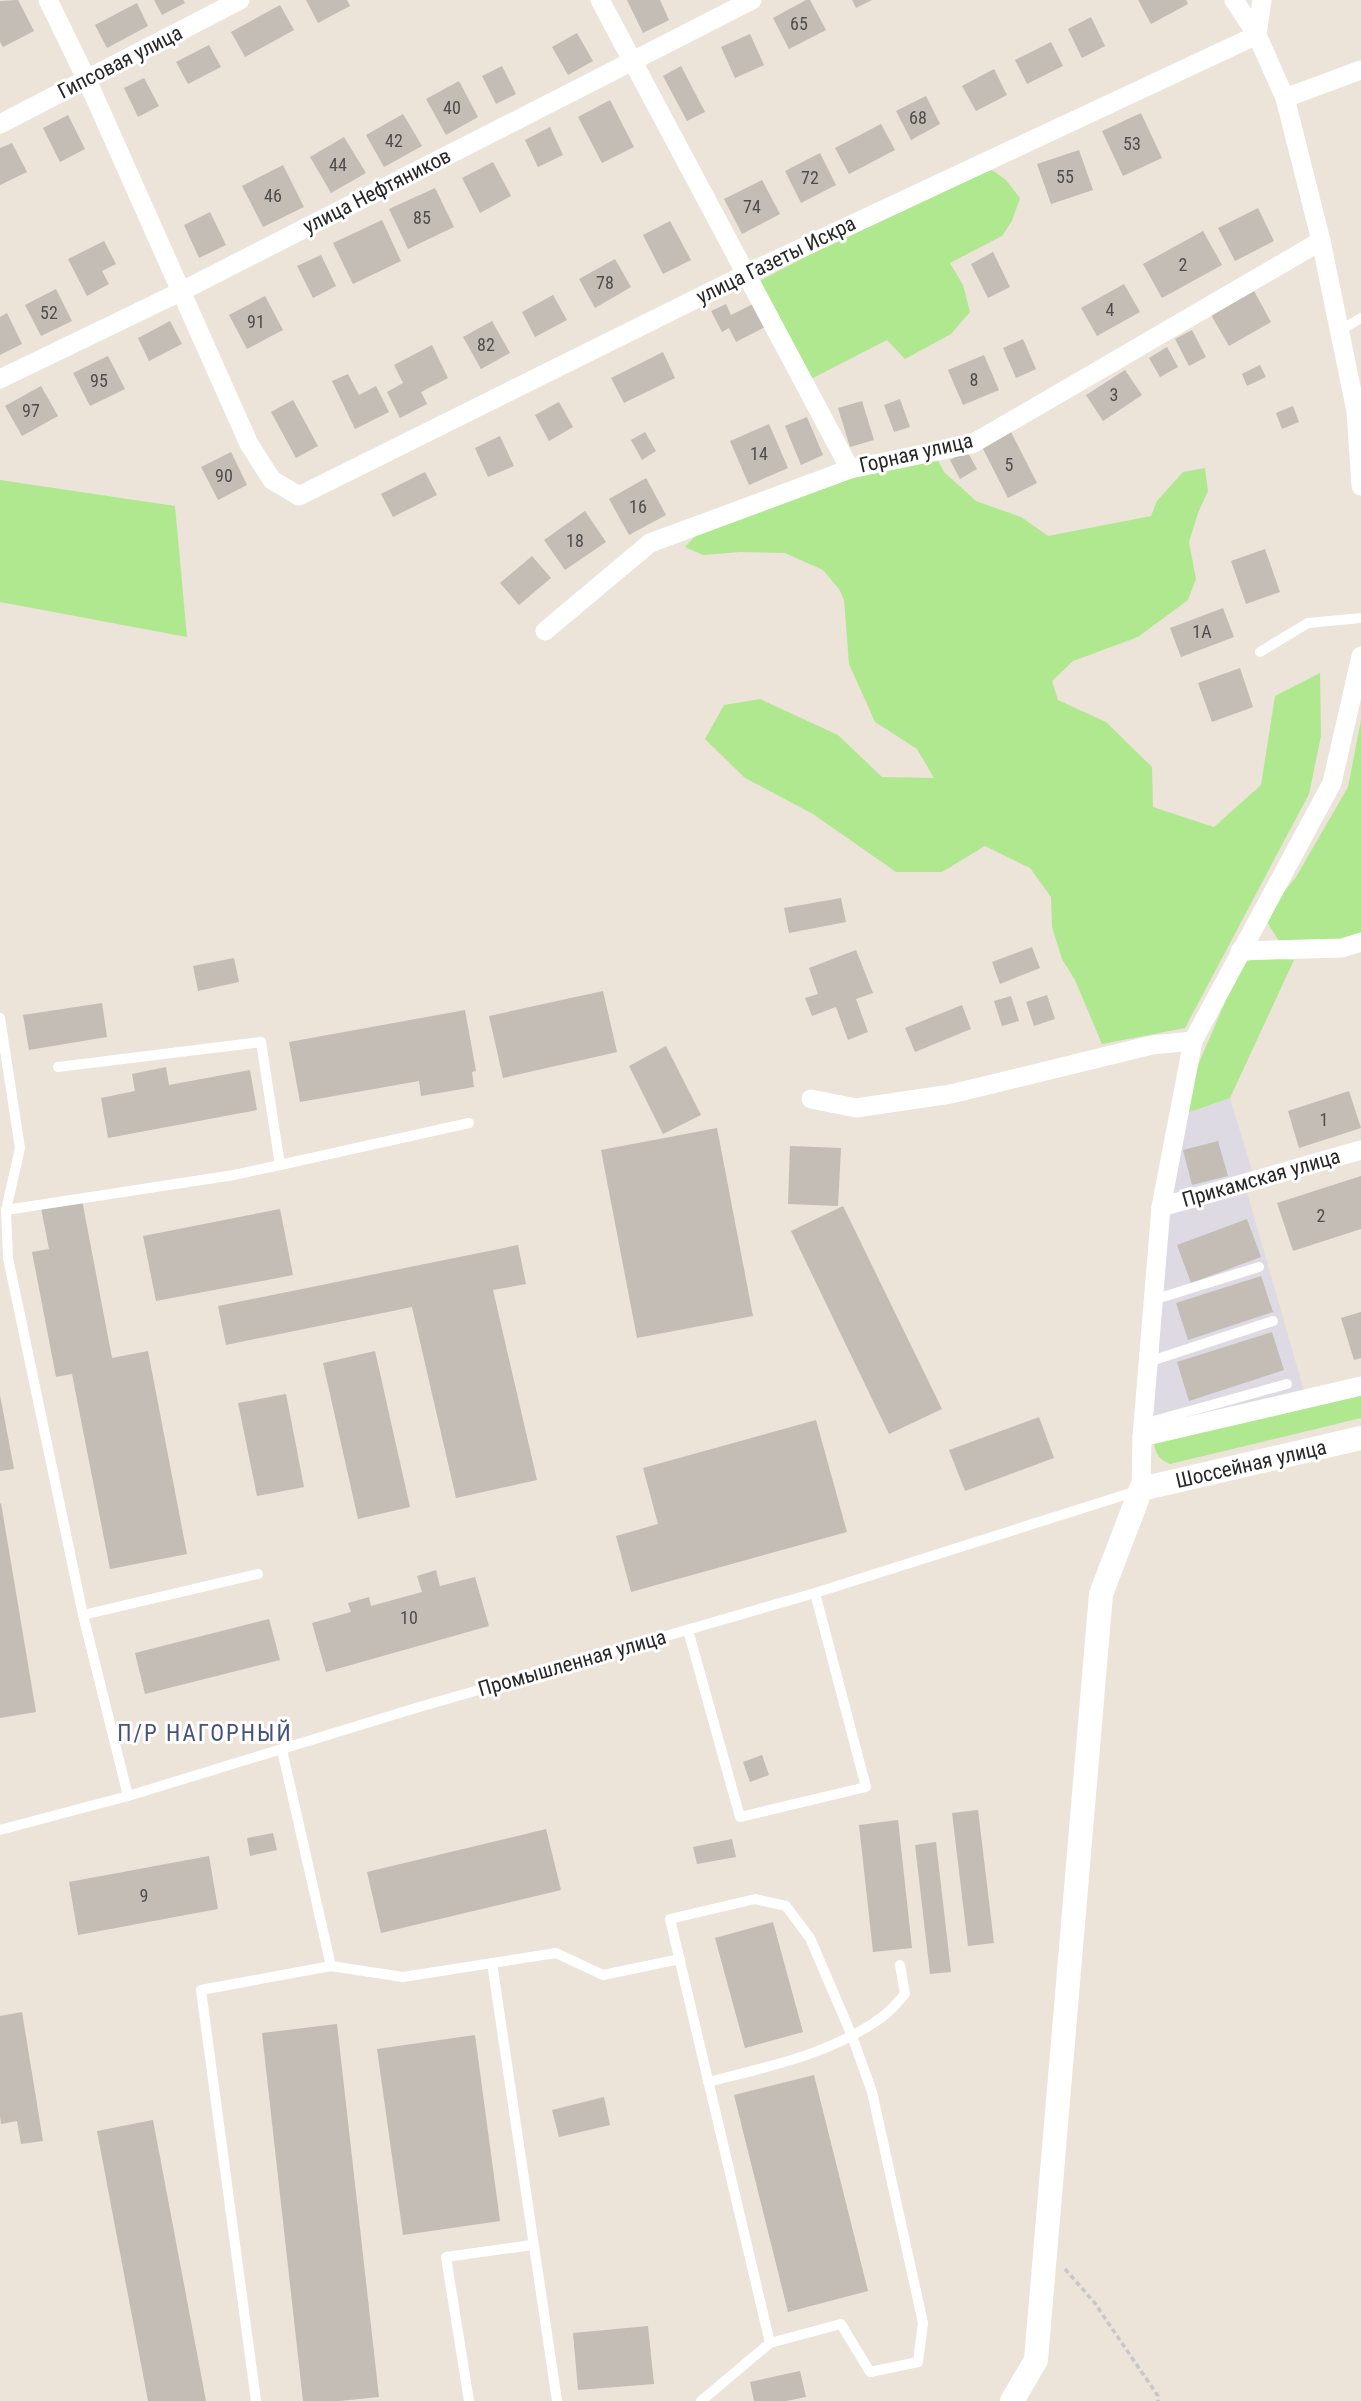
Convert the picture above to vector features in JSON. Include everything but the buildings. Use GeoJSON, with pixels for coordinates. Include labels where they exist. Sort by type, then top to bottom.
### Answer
{"type":"FeatureCollection","features":[{"type":"Feature","properties":{"kind":"street"},"geometry":{"type":"LineString","coordinates":[[48,0],[87,80],[180,292]]}},
{"type":"Feature","properties":{"kind":"street","name":"Гипсовая улица"},"geometry":{"type":"LineString","coordinates":[[0,124],[240,0]]}},
{"type":"Feature","properties":{"kind":"street"},"geometry":{"type":"LineString","coordinates":[[600,0],[850,469]]}},
{"type":"Feature","properties":{"kind":"street","name":"улица Нефтяников"},"geometry":{"type":"LineString","coordinates":[[0,379],[180,292],[752,0]]}},
{"type":"Feature","properties":{"kind":"street"},"geometry":{"type":"LineString","coordinates":[[1234,0],[1257,34],[1285,98],[1321,241],[1358,410],[1361,486]]}},
{"type":"Feature","properties":{"kind":"street"},"geometry":{"type":"LineString","coordinates":[[1257,34],[1262,0]]}},
{"type":"Feature","properties":{"kind":"street","name":"улица Газеты Искра"},"geometry":{"type":"LineString","coordinates":[[180,292],[249,444],[272,480],[299,496],[746,274],[1257,34]]}},
{"type":"Feature","properties":{"kind":"street"},"geometry":{"type":"LineString","coordinates":[[1285,98],[1361,70]]}},
{"type":"Feature","properties":{"kind":"street","name":"Горная улица"},"geometry":{"type":"LineString","coordinates":[[545,631],[650,543],[850,469],[972,444],[1321,241]]}},
{"type":"Feature","properties":{"kind":"street"},"geometry":{"type":"LineString","coordinates":[[1012,2401],[1036,2360],[1101,1594],[1141,1489],[1142,1430],[1161,1206],[1193,1041],[1332,783],[1361,656]]}},
{"type":"Feature","properties":{"kind":"street"},"geometry":{"type":"LineString","coordinates":[[1240,951],[1342,948],[1361,942]]}},
{"type":"Feature","properties":{"kind":"street"},"geometry":{"type":"LineString","coordinates":[[811,1099],[856,1108],[951,1094],[1152,1045],[1193,1041]]}},
{"type":"Feature","properties":{"kind":"street","name":"Прикамская улица"},"geometry":{"type":"LineString","coordinates":[[1161,1206],[1361,1150]]}},
{"type":"Feature","properties":{"kind":"street"},"geometry":{"type":"LineString","coordinates":[[1142,1430],[1361,1385]]}},
{"type":"Feature","properties":{"kind":"street","name":"Шоссейная улица"},"geometry":{"type":"LineString","coordinates":[[1141,1489],[1361,1438]]}},
{"type":"Feature","properties":{"kind":"lane"},"geometry":{"type":"LineString","coordinates":[[1339,331],[1361,318]]}},
{"type":"Feature","properties":{"kind":"lane"},"geometry":{"type":"LineString","coordinates":[[1260,652],[1308,623],[1361,618]]}},
{"type":"Feature","properties":{"kind":"lane"},"geometry":{"type":"LineString","coordinates":[[0,1018],[20,1148],[6,1210],[8,1258],[83,1615],[128,1796]]}},
{"type":"Feature","properties":{"kind":"lane"},"geometry":{"type":"LineString","coordinates":[[58,1067],[261,1042],[280,1165]]}},
{"type":"Feature","properties":{"kind":"lane"},"geometry":{"type":"LineString","coordinates":[[6,1210],[233,1175],[469,1123]]}},
{"type":"Feature","properties":{"kind":"lane"},"geometry":{"type":"LineString","coordinates":[[1153,1300],[1259,1267]]}},
{"type":"Feature","properties":{"kind":"lane"},"geometry":{"type":"LineString","coordinates":[[1148,1362],[1273,1321]]}},
{"type":"Feature","properties":{"kind":"lane"},"geometry":{"type":"LineString","coordinates":[[1142,1430],[1287,1384]]}},
{"type":"Feature","properties":{"kind":"lane","name":"Промышленная улица"},"geometry":{"type":"LineString","coordinates":[[0,1830],[128,1796],[416,1708],[816,1593],[1141,1489]]}},
{"type":"Feature","properties":{"kind":"lane"},"geometry":{"type":"LineString","coordinates":[[83,1615],[258,1574]]}},
{"type":"Feature","properties":{"kind":"lane"},"geometry":{"type":"LineString","coordinates":[[688,1630],[740,1817],[866,1787],[816,1593]]}},
{"type":"Feature","properties":{"kind":"lane"},"geometry":{"type":"LineString","coordinates":[[282,1750],[331,1966]]}},
{"type":"Feature","properties":{"kind":"lane"},"geometry":{"type":"LineString","coordinates":[[701,2401],[769,2343],[841,2324],[870,2372],[918,2362],[923,2323],[872,2092],[852,2036],[810,1938],[786,1906],[755,1899],[670,1919],[769,2343]]}},
{"type":"Feature","properties":{"kind":"lane"},"geometry":{"type":"LineString","coordinates":[[256,2401],[201,1990],[331,1966],[403,1977],[556,1953],[603,1975],[680,1959]]}},
{"type":"Feature","properties":{"kind":"lane"},"geometry":{"type":"LineString","coordinates":[[492,1963],[557,2401]]}},
{"type":"Feature","properties":{"kind":"lane"},"geometry":{"type":"LineString","coordinates":[[708,2081],[779,2064],[852,2036],[884,2016],[905,1994],[900,1965]]}},
{"type":"Feature","properties":{"kind":"lane"},"geometry":{"type":"LineString","coordinates":[[470,2401],[446,2257],[532,2245]]}},
{"type":"Feature","properties":{"kind":"path"},"geometry":{"type":"LineString","coordinates":[[1046,2247],[1094,2302],[1158,2396],[1158,2401]]}},
{"type":"Feature","properties":{"kind":"shaded area"},"geometry":{"type":"Polygon","coordinates":[[[1230,1098],[1253,1174],[1246,1189],[1304,1391],[1148,1432],[1165,1210],[1184,1114],[1230,1098]]]}},
{"type":"Feature","properties":{"kind":"green space"},"geometry":{"type":"Polygon","coordinates":[[[992,170],[1006,180],[1020,198],[1012,221],[1002,236],[950,263],[963,285],[970,312],[951,334],[905,359],[887,340],[811,379],[758,282],[835,241],[992,170]]]}},
{"type":"Feature","properties":{"kind":"green space"},"geometry":{"type":"Polygon","coordinates":[[[935,455],[944,472],[976,501],[1021,517],[1048,536],[1151,516],[1157,501],[1183,472],[1205,468],[1208,491],[1189,542],[1196,579],[1188,600],[1138,637],[1073,661],[1052,681],[1058,700],[1106,722],[1152,767],[1153,807],[1214,827],[1261,785],[1275,696],[1320,673],[1321,736],[1309,794],[1185,1028],[1102,1044],[1075,980],[1062,959],[1052,927],[1051,897],[1030,868],[985,846],[942,872],[896,872],[813,814],[745,778],[705,739],[724,705],[760,699],[838,735],[882,777],[934,778],[917,749],[875,722],[849,664],[844,600],[839,589],[823,570],[785,553],[703,555],[685,547],[699,532],[824,486],[935,455]]]}},
{"type":"Feature","properties":{"kind":"green space"},"geometry":{"type":"Polygon","coordinates":[[[0,480],[175,506],[187,637],[0,602],[0,480]]]}},
{"type":"Feature","properties":{"kind":"green space"},"geometry":{"type":"Polygon","coordinates":[[[1361,720],[1361,934],[1337,942],[1284,949],[1267,922],[1267,913],[1296,877],[1348,787],[1361,720]]]}},
{"type":"Feature","properties":{"kind":"green space"},"geometry":{"type":"Polygon","coordinates":[[[1255,957],[1294,960],[1230,1098],[1184,1114],[1198,1065],[1241,965],[1255,957]]]}},
{"type":"Feature","properties":{"kind":"green space"},"geometry":{"type":"Polygon","coordinates":[[[1361,1388],[1361,1418],[1170,1464],[1160,1458],[1155,1450],[1154,1442],[1361,1388]]]}},
{"type":"Feature","properties":{"kind":"district","name":"П/Р НАГОРНЫЙ"},"geometry":{"type":"Point","coordinates":[205,1733]}}]}
